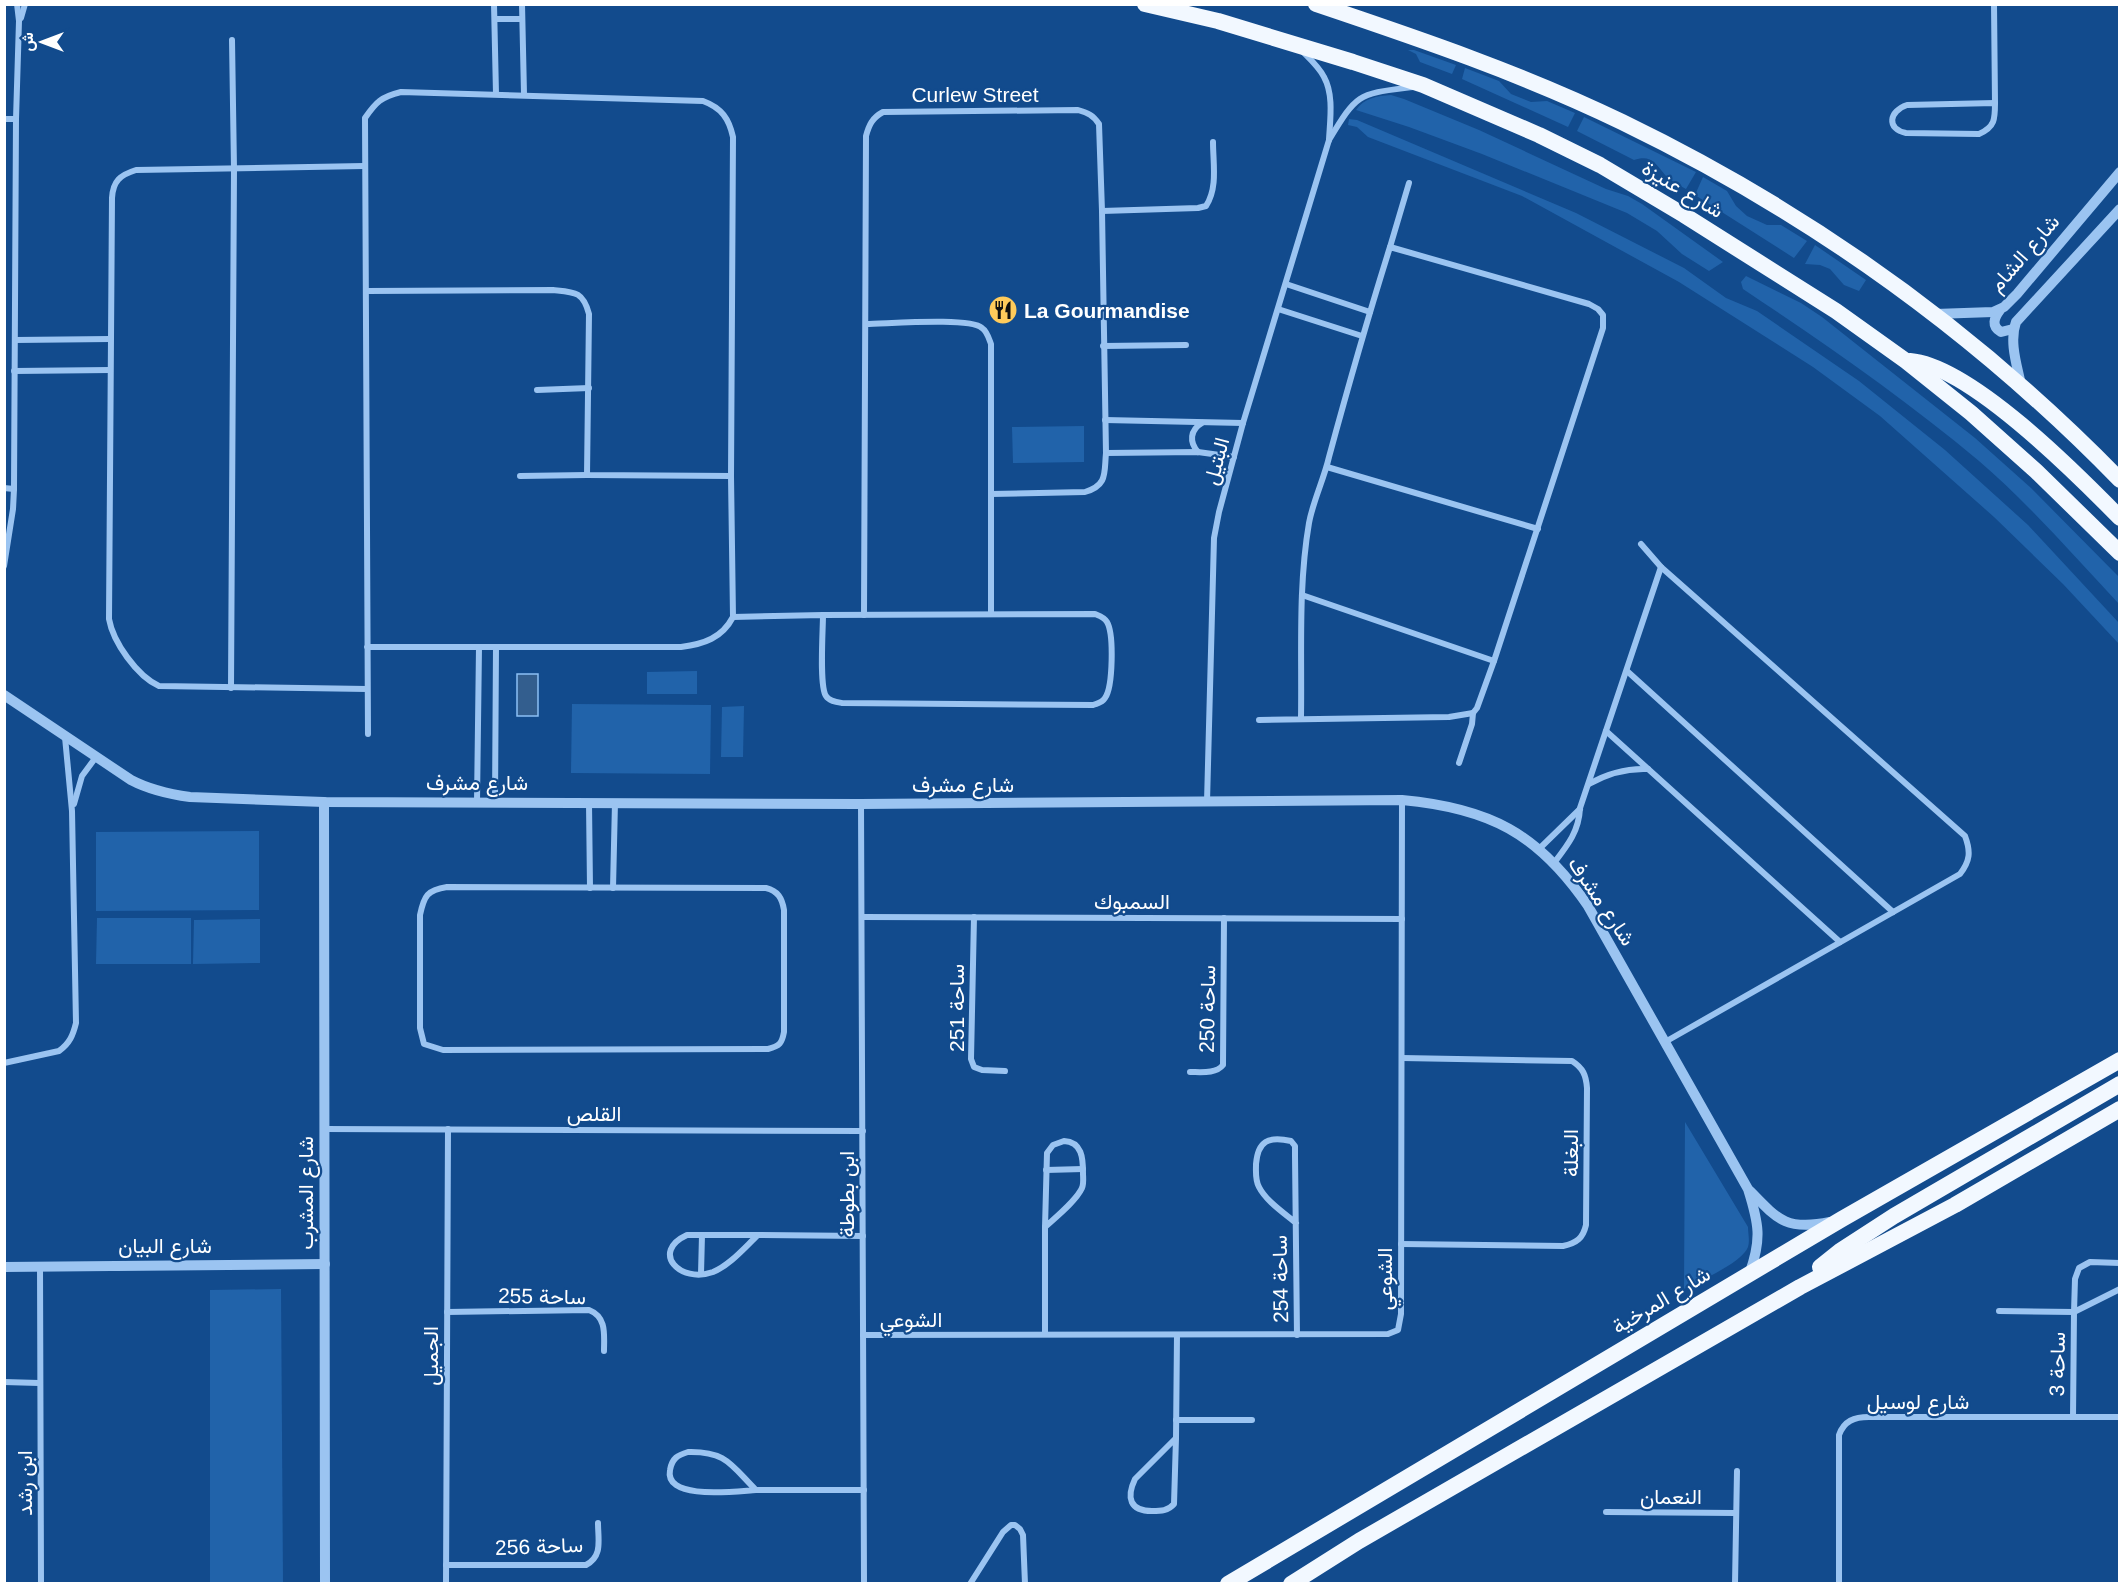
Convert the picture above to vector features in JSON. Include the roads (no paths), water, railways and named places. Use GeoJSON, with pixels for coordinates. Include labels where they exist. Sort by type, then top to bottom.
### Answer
{"type":"FeatureCollection","features":[{"type":"Feature","properties":{"kind":"highway","name":"شارع عنيزة"},"geometry":{"type":"LineString","coordinates":[[1145,4],[1218,21],[1423,85],[1539,135],[1600,165],[1827,305],[1906,361],[1954,398],[2036,471],[2120,553]]}},
{"type":"Feature","properties":{"kind":"highway","name":"شارع عنيزة"},"geometry":{"type":"LineString","coordinates":[[1316,4],[1491,66],[1622,122],[1772,202],[1868,265],[1935,314],[2021,385],[2120,480]]}},
{"type":"Feature","properties":{"kind":"highway"},"geometry":{"type":"LineString","coordinates":[[1906,361],[1935,367],[1970,386],[2038,440],[2120,518]]}},
{"type":"Feature","properties":{"kind":"highway","name":"شارع المرخية"},"geometry":{"type":"LineString","coordinates":[[1228,1584],[1842,1219],[2120,1060]]}},
{"type":"Feature","properties":{"kind":"highway"},"geometry":{"type":"LineString","coordinates":[[1800,1287],[1840,1251],[1885,1222],[2120,1084]]}},
{"type":"Feature","properties":{"kind":"highway"},"geometry":{"type":"LineString","coordinates":[[1291,1584],[1359,1541],[1800,1287],[1954,1205],[2120,1110]]}},
{"type":"Feature","properties":{"kind":"street"},"geometry":{"type":"LineString","coordinates":[[4,566],[14,508],[16,119],[20,21],[17,4]]}},
{"type":"Feature","properties":{"kind":"street"},"geometry":{"type":"LineString","coordinates":[[20,21],[25,4]]}},
{"type":"Feature","properties":{"kind":"street"},"geometry":{"type":"LineString","coordinates":[[494,4],[496,94]]}},
{"type":"Feature","properties":{"kind":"street"},"geometry":{"type":"LineString","coordinates":[[522,4],[524,94]]}},
{"type":"Feature","properties":{"kind":"street"},"geometry":{"type":"LineString","coordinates":[[1994,4],[1995,103],[1993,125],[1979,134],[1906,133],[1894,127],[1892,121],[1894,113],[1907,105],[1995,103]]}},
{"type":"Feature","properties":{"kind":"street"},"geometry":{"type":"LineString","coordinates":[[495,19],[522,19]]}},
{"type":"Feature","properties":{"kind":"street"},"geometry":{"type":"LineString","coordinates":[[231,688],[234,169],[232,40]]}},
{"type":"Feature","properties":{"kind":"street","name":"البتيل"},"geometry":{"type":"LineString","coordinates":[[1207,802],[1214,538],[1243,423],[1329,140],[1331,108],[1327,84],[1319,70],[1298,46]]}},
{"type":"Feature","properties":{"kind":"street","name":"البتيل"},"geometry":{"type":"LineString","coordinates":[[1329,140],[1359,98],[1379,91],[1423,85]]}},
{"type":"Feature","properties":{"kind":"street"},"geometry":{"type":"LineString","coordinates":[[367,647],[681,647],[700,645],[716,638],[727,628],[733,617],[731,476],[733,137],[730,124],[724,114],[714,105],[703,101],[401,92],[385,96],[377,102],[365,118],[364,166],[367,291],[367,647],[367,689],[368,734]]}},
{"type":"Feature","properties":{"kind":"street","name":"Curlew Street"},"geometry":{"type":"LineString","coordinates":[[864,615],[866,136],[875,116],[883,112],[893,110],[1078,110],[1088,112],[1099,124],[1106,453],[1103,480],[1095,489],[1085,492],[991,494]]}},
{"type":"Feature","properties":{"kind":"street"},"geometry":{"type":"LineString","coordinates":[[4,119],[16,119]]}},
{"type":"Feature","properties":{"kind":"street"},"geometry":{"type":"LineString","coordinates":[[1102,211],[1206,206],[1213,188],[1213,142]]}},
{"type":"Feature","properties":{"kind":"street"},"geometry":{"type":"LineString","coordinates":[[364,166],[136,170],[118,178],[113,188],[112,198],[109,619],[111,632],[118,643],[149,682],[159,686],[367,689]]}},
{"type":"Feature","properties":{"kind":"street","name":"شارع الشام"},"geometry":{"type":"LineString","coordinates":[[1935,314],[1989,313],[2000,309],[2017,294],[2120,172]]}},
{"type":"Feature","properties":{"kind":"street"},"geometry":{"type":"LineString","coordinates":[[1301,718],[1302,595],[1310,521],[1362,336],[1409,183]]}},
{"type":"Feature","properties":{"kind":"street","name":"شارع الشام"},"geometry":{"type":"LineString","coordinates":[[2013,329],[2019,316],[2120,209]]}},
{"type":"Feature","properties":{"kind":"street"},"geometry":{"type":"LineString","coordinates":[[1390,248],[1589,304],[1603,315],[1603,328],[1494,661],[1477,708],[1473,713],[1472,724],[1459,763]]}},
{"type":"Feature","properties":{"kind":"street"},"geometry":{"type":"LineString","coordinates":[[1286,284],[1370,312]]}},
{"type":"Feature","properties":{"kind":"street"},"geometry":{"type":"LineString","coordinates":[[367,291],[553,290],[570,291],[580,295],[586,302],[589,314],[587,475]]}},
{"type":"Feature","properties":{"kind":"street"},"geometry":{"type":"LineString","coordinates":[[1278,309],[1362,336]]}},
{"type":"Feature","properties":{"kind":"street"},"geometry":{"type":"LineString","coordinates":[[2000,309],[1994,317],[1994,324],[2001,332],[2013,329],[2014,350],[2021,385]]}},
{"type":"Feature","properties":{"kind":"street"},"geometry":{"type":"LineString","coordinates":[[866,324],[962,322],[982,327],[987,334],[991,344],[991,614]]}},
{"type":"Feature","properties":{"kind":"street"},"geometry":{"type":"LineString","coordinates":[[15,340],[110,339]]}},
{"type":"Feature","properties":{"kind":"street"},"geometry":{"type":"LineString","coordinates":[[1103,346],[1186,345]]}},
{"type":"Feature","properties":{"kind":"street"},"geometry":{"type":"LineString","coordinates":[[14,371],[110,370]]}},
{"type":"Feature","properties":{"kind":"street"},"geometry":{"type":"LineString","coordinates":[[537,390],[589,388]]}},
{"type":"Feature","properties":{"kind":"street"},"geometry":{"type":"LineString","coordinates":[[1105,420],[1243,423]]}},
{"type":"Feature","properties":{"kind":"street"},"geometry":{"type":"LineString","coordinates":[[1198,452],[1192,442],[1192,436],[1193,430],[1202,423]]}},
{"type":"Feature","properties":{"kind":"street"},"geometry":{"type":"LineString","coordinates":[[1106,453],[1198,452],[1234,457]]}},
{"type":"Feature","properties":{"kind":"street"},"geometry":{"type":"LineString","coordinates":[[1327,467],[1538,529]]}},
{"type":"Feature","properties":{"kind":"street"},"geometry":{"type":"LineString","coordinates":[[520,476],[731,476]]}},
{"type":"Feature","properties":{"kind":"street"},"geometry":{"type":"LineString","coordinates":[[4,488],[14,489]]}},
{"type":"Feature","properties":{"kind":"street"},"geometry":{"type":"LineString","coordinates":[[1641,544],[1661,567],[1965,836],[1970,849],[1968,863],[1960,874],[1665,1042]]}},
{"type":"Feature","properties":{"kind":"street"},"geometry":{"type":"LineString","coordinates":[[1554,863],[1576,832],[1580,808],[1661,567]]}},
{"type":"Feature","properties":{"kind":"street"},"geometry":{"type":"LineString","coordinates":[[1302,595],[1494,661]]}},
{"type":"Feature","properties":{"kind":"street"},"geometry":{"type":"LineString","coordinates":[[733,617],[823,615],[1095,614],[1104,618],[1108,623],[1110,685],[1107,696],[1102,702],[1093,705],[842,703],[832,701],[826,697],[822,684],[823,615]]}},
{"type":"Feature","properties":{"kind":"street"},"geometry":{"type":"LineString","coordinates":[[477,802],[479,647]]}},
{"type":"Feature","properties":{"kind":"street"},"geometry":{"type":"LineString","coordinates":[[495,802],[496,647]]}},
{"type":"Feature","properties":{"kind":"street"},"geometry":{"type":"LineString","coordinates":[[1627,671],[1893,912]]}},
{"type":"Feature","properties":{"kind":"street","name":"شارع مشرف"},"geometry":{"type":"LineString","coordinates":[[4,695],[131,780],[147,788],[190,797],[324,802],[861,804],[1402,800],[1434,803],[1477,814],[1517,832],[1539,849],[1567,877],[1588,906],[1748,1189],[1758,1232],[1756,1254],[1749,1275]]}},
{"type":"Feature","properties":{"kind":"street"},"geometry":{"type":"LineString","coordinates":[[1259,720],[1449,717],[1473,713]]}},
{"type":"Feature","properties":{"kind":"street"},"geometry":{"type":"LineString","coordinates":[[1606,731],[1840,942]]}},
{"type":"Feature","properties":{"kind":"street"},"geometry":{"type":"LineString","coordinates":[[4,1063],[59,1051],[67,1045],[76,1023],[72,811],[65,737]]}},
{"type":"Feature","properties":{"kind":"street"},"geometry":{"type":"LineString","coordinates":[[72,811],[82,776],[96,757]]}},
{"type":"Feature","properties":{"kind":"street"},"geometry":{"type":"LineString","coordinates":[[1588,784],[1607,774],[1648,769]]}},
{"type":"Feature","properties":{"kind":"street","name":"الشوعي"},"geometry":{"type":"LineString","coordinates":[[863,1335],[1297,1335],[1388,1334],[1398,1330],[1401,1314],[1402,800]]}},
{"type":"Feature","properties":{"kind":"street","name":"شارع المشرب"},"geometry":{"type":"LineString","coordinates":[[324,802],[325,1584]]}},
{"type":"Feature","properties":{"kind":"street"},"geometry":{"type":"LineString","coordinates":[[589,802],[590,888]]}},
{"type":"Feature","properties":{"kind":"street"},"geometry":{"type":"LineString","coordinates":[[613,888],[615,802]]}},
{"type":"Feature","properties":{"kind":"street","name":"ابن بطوطة"},"geometry":{"type":"LineString","coordinates":[[861,804],[864,1584]]}},
{"type":"Feature","properties":{"kind":"street"},"geometry":{"type":"LineString","coordinates":[[1539,849],[1580,808]]}},
{"type":"Feature","properties":{"kind":"street"},"geometry":{"type":"LineString","coordinates":[[447,887],[590,888],[766,888],[779,894],[784,910],[784,1032],[779,1046],[768,1049],[443,1050],[424,1044],[420,1028],[420,915],[427,894],[436,888],[447,887]]}},
{"type":"Feature","properties":{"kind":"street","name":"السمبوك"},"geometry":{"type":"LineString","coordinates":[[862,917],[1402,919]]}},
{"type":"Feature","properties":{"kind":"street","name":"ساحة 251"},"geometry":{"type":"LineString","coordinates":[[974,917],[971,1059],[974,1067],[982,1070],[1005,1071]]}},
{"type":"Feature","properties":{"kind":"street","name":"ساحة 250"},"geometry":{"type":"LineString","coordinates":[[1190,1072],[1220,1070],[1223,1065],[1224,918]]}},
{"type":"Feature","properties":{"kind":"street","name":"البغلة"},"geometry":{"type":"LineString","coordinates":[[1401,1244],[1563,1245],[1579,1240],[1586,1225],[1587,1100],[1586,1075],[1580,1066],[1572,1061],[1402,1058]]}},
{"type":"Feature","properties":{"kind":"street","name":"القلص"},"geometry":{"type":"LineString","coordinates":[[324,1129],[863,1131]]}},
{"type":"Feature","properties":{"kind":"street","name":"الجميل"},"geometry":{"type":"LineString","coordinates":[[446,1584],[448,1129]]}},
{"type":"Feature","properties":{"kind":"street"},"geometry":{"type":"LineString","coordinates":[[1046,1227],[1082,1188],[1083,1154],[1071,1141],[1053,1145],[1047,1154],[1046,1170],[1046,1227],[1046,1334]]}},
{"type":"Feature","properties":{"kind":"street","name":"ساحة 254"},"geometry":{"type":"LineString","coordinates":[[1296,1223],[1258,1187],[1257,1154],[1262,1143],[1267,1141],[1291,1141],[1294,1146],[1296,1223],[1297,1335]]}},
{"type":"Feature","properties":{"kind":"street"},"geometry":{"type":"LineString","coordinates":[[1046,1170],[1083,1169]]}},
{"type":"Feature","properties":{"kind":"street","name":"شارع مشرف"},"geometry":{"type":"LineString","coordinates":[[1748,1189],[1780,1220],[1797,1226],[1812,1226],[1842,1219]]}},
{"type":"Feature","properties":{"kind":"street"},"geometry":{"type":"LineString","coordinates":[[758,1235],[724,1266],[713,1272],[686,1274],[672,1263],[670,1255],[672,1247],[679,1239],[687,1235],[758,1235],[863,1236]]}},
{"type":"Feature","properties":{"kind":"street"},"geometry":{"type":"LineString","coordinates":[[701,1274],[702,1235]]}},
{"type":"Feature","properties":{"kind":"street","name":"ساحة 3"},"geometry":{"type":"LineString","coordinates":[[2073,1417],[2075,1279],[2079,1268],[2090,1262],[2120,1263]]}},
{"type":"Feature","properties":{"kind":"street","name":"شارع البيان"},"geometry":{"type":"LineString","coordinates":[[4,1267],[325,1264]]}},
{"type":"Feature","properties":{"kind":"street","name":"ابن رشد"},"geometry":{"type":"LineString","coordinates":[[40,1266],[41,1584]]}},
{"type":"Feature","properties":{"kind":"street","name":"ساحة 3"},"geometry":{"type":"LineString","coordinates":[[2000,1311],[2074,1312],[2120,1289]]}},
{"type":"Feature","properties":{"kind":"street","name":"ساحة 255"},"geometry":{"type":"LineString","coordinates":[[447,1312],[589,1310],[598,1315],[603,1325],[604,1351]]}},
{"type":"Feature","properties":{"kind":"street"},"geometry":{"type":"LineString","coordinates":[[1176,1437],[1135,1479],[1132,1485],[1131,1500],[1139,1510],[1161,1511],[1171,1508],[1174,1504],[1176,1437],[1177,1335]]}},
{"type":"Feature","properties":{"kind":"street"},"geometry":{"type":"LineString","coordinates":[[4,1382],[39,1383]]}},
{"type":"Feature","properties":{"kind":"street","name":"شارع لوسيل"},"geometry":{"type":"LineString","coordinates":[[1839,1584],[1839,1435],[1850,1419],[1869,1417],[2120,1417]]}},
{"type":"Feature","properties":{"kind":"street"},"geometry":{"type":"LineString","coordinates":[[1176,1420],[1252,1420]]}},
{"type":"Feature","properties":{"kind":"street"},"geometry":{"type":"LineString","coordinates":[[756,1490],[724,1458],[713,1453],[688,1452],[678,1455],[672,1461],[669,1476],[672,1482],[678,1488],[696,1492],[864,1490]]}},
{"type":"Feature","properties":{"kind":"street"},"geometry":{"type":"LineString","coordinates":[[1735,1584],[1737,1471]]}},
{"type":"Feature","properties":{"kind":"street","name":"النعمان"},"geometry":{"type":"LineString","coordinates":[[1606,1512],[1736,1513]]}},
{"type":"Feature","properties":{"kind":"street","name":"ساحة 256"},"geometry":{"type":"LineString","coordinates":[[446,1565],[586,1565],[594,1561],[598,1553],[598,1523]]}},
{"type":"Feature","properties":{"kind":"street"},"geometry":{"type":"LineString","coordinates":[[970,1584],[1003,1532],[1015,1525],[1023,1535],[1025,1584]]}},
{"type":"Feature","properties":{"kind":"place","name":"La Gourmandise"},"geometry":{"type":"Point","coordinates":[1003,310]}}]}
